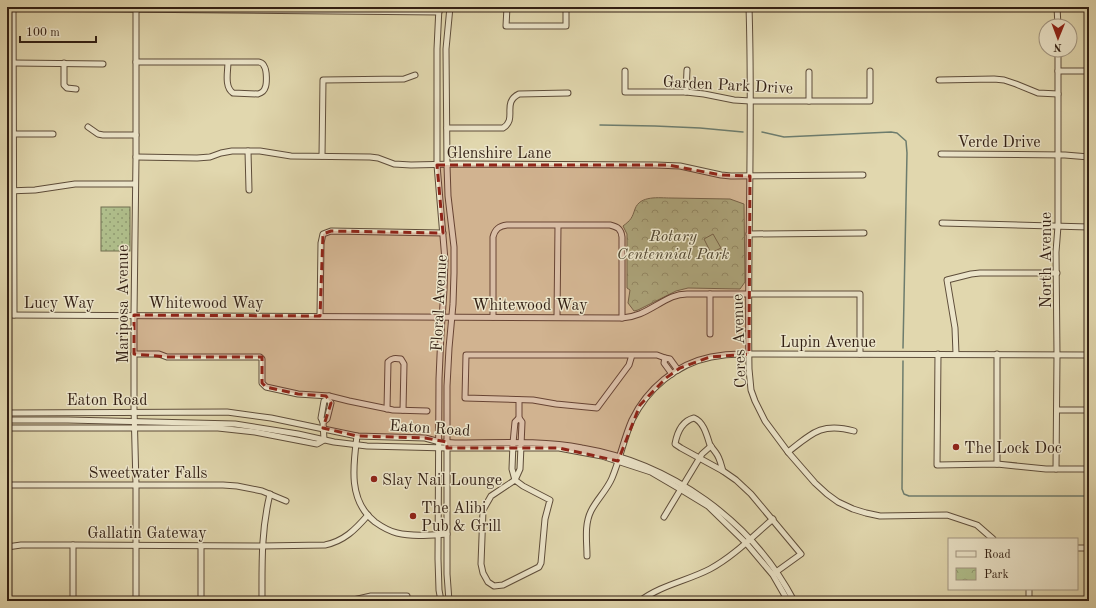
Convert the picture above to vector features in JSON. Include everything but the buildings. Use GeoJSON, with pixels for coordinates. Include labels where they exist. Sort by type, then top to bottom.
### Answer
{"type":"FeatureCollection","features":[{"type":"Feature","properties":{"kind":"street","name":"Floral Avenue"},"geometry":{"type":"LineString","coordinates":[[449,601],[447,574],[448,367],[454,284],[454,253],[446,164],[446,49],[450,7]]}},
{"type":"Feature","properties":{"kind":"street"},"geometry":{"type":"LineString","coordinates":[[506,7],[506,26],[566,26],[566,7]]}},
{"type":"Feature","properties":{"kind":"street","name":"Ceres Avenue"},"geometry":{"type":"LineString","coordinates":[[749,7],[751,69],[749,146],[749,354],[751,390],[755,401],[765,421],[788,452],[815,483],[838,502],[853,509],[880,516],[947,515],[977,525],[992,538]]}},
{"type":"Feature","properties":{"kind":"street"},"geometry":{"type":"LineString","coordinates":[[1057,7],[1058,18]]}},
{"type":"Feature","properties":{"kind":"street"},"geometry":{"type":"LineString","coordinates":[[7,8],[439,9]]}},
{"type":"Feature","properties":{"kind":"street"},"geometry":{"type":"LineString","coordinates":[[13,8],[13,134],[10,192],[14,315]]}},
{"type":"Feature","properties":{"kind":"street","name":"Mariposa Avenue"},"geometry":{"type":"LineString","coordinates":[[136,8],[134,315],[136,428],[136,601]]}},
{"type":"Feature","properties":{"kind":"street","name":"Floral Avenue"},"geometry":{"type":"LineString","coordinates":[[439,9],[437,165],[445,275],[439,379],[440,448],[438,534],[441,601]]}},
{"type":"Feature","properties":{"kind":"street","name":"North Avenue"},"geometry":{"type":"LineString","coordinates":[[1056,469],[1058,58]]}},
{"type":"Feature","properties":{"kind":"street"},"geometry":{"type":"LineString","coordinates":[[136,62],[228,62],[259,62],[263,64],[266,71],[266,88],[264,91],[258,94],[233,93],[230,91],[228,84],[228,62]]}},
{"type":"Feature","properties":{"kind":"street"},"geometry":{"type":"LineString","coordinates":[[13,63],[102,64]]}},
{"type":"Feature","properties":{"kind":"street"},"geometry":{"type":"LineString","coordinates":[[64,63],[64,85],[67,88],[76,89]]}},
{"type":"Feature","properties":{"kind":"street"},"geometry":{"type":"LineString","coordinates":[[686,92],[687,70]]}},
{"type":"Feature","properties":{"kind":"street","name":"Garden Park Drive"},"geometry":{"type":"LineString","coordinates":[[625,71],[625,92],[686,92],[734,100],[750,101],[870,101],[870,71]]}},
{"type":"Feature","properties":{"kind":"street"},"geometry":{"type":"LineString","coordinates":[[1058,71],[1089,71]]}},
{"type":"Feature","properties":{"kind":"street"},"geometry":{"type":"LineString","coordinates":[[809,72],[809,101]]}},
{"type":"Feature","properties":{"kind":"street"},"geometry":{"type":"LineString","coordinates":[[322,156],[323,80],[404,79],[416,75]]}},
{"type":"Feature","properties":{"kind":"street"},"geometry":{"type":"LineString","coordinates":[[939,80],[982,78],[1004,80],[1038,93],[1058,94]]}},
{"type":"Feature","properties":{"kind":"street"},"geometry":{"type":"LineString","coordinates":[[447,128],[503,128],[507,126],[509,121],[510,103],[514,96],[519,94],[568,93]]}},
{"type":"Feature","properties":{"kind":"street"},"geometry":{"type":"LineString","coordinates":[[88,127],[98,134],[103,135],[136,135]]}},
{"type":"Feature","properties":{"kind":"street"},"geometry":{"type":"LineString","coordinates":[[13,134],[53,134]]}},
{"type":"Feature","properties":{"kind":"street","name":"Glenshire Lane"},"geometry":{"type":"LineString","coordinates":[[136,157],[197,158],[210,157],[232,151],[260,151],[291,156],[370,157],[402,165],[668,165],[721,175],[863,175]]}},
{"type":"Feature","properties":{"kind":"street"},"geometry":{"type":"LineString","coordinates":[[248,151],[249,190]]}},
{"type":"Feature","properties":{"kind":"street","name":"Verde Drive"},"geometry":{"type":"LineString","coordinates":[[941,154],[1058,154],[1089,157]]}},
{"type":"Feature","properties":{"kind":"street"},"geometry":{"type":"LineString","coordinates":[[10,192],[75,184],[135,184]]}},
{"type":"Feature","properties":{"kind":"street"},"geometry":{"type":"LineString","coordinates":[[942,223],[1089,227]]}},
{"type":"Feature","properties":{"kind":"street"},"geometry":{"type":"LineString","coordinates":[[493,317],[493,237],[497,228],[502,226],[610,225],[619,228],[622,232],[622,318]]}},
{"type":"Feature","properties":{"kind":"street"},"geometry":{"type":"LineString","coordinates":[[557,317],[558,226]]}},
{"type":"Feature","properties":{"kind":"street"},"geometry":{"type":"LineString","coordinates":[[320,316],[321,243],[323,234],[331,230],[443,233]]}},
{"type":"Feature","properties":{"kind":"street"},"geometry":{"type":"LineString","coordinates":[[749,234],[864,234]]}},
{"type":"Feature","properties":{"kind":"street"},"geometry":{"type":"LineString","coordinates":[[956,354],[955,328],[947,280],[980,273],[1057,273]]}},
{"type":"Feature","properties":{"kind":"street","name":"Whitewood Way"},"geometry":{"type":"LineString","coordinates":[[134,315],[622,318],[641,314],[672,297],[687,294],[860,294],[860,354]]}},
{"type":"Feature","properties":{"kind":"street"},"geometry":{"type":"LineString","coordinates":[[710,294],[710,334]]}},
{"type":"Feature","properties":{"kind":"street","name":"Lucy Way"},"geometry":{"type":"LineString","coordinates":[[7,315],[134,315]]}},
{"type":"Feature","properties":{"kind":"street"},"geometry":{"type":"LineString","coordinates":[[134,354],[159,354],[167,357],[260,357],[262,359],[262,383],[266,386],[298,394],[387,408],[428,411]]}},
{"type":"Feature","properties":{"kind":"street"},"geometry":{"type":"LineString","coordinates":[[632,355],[629,365],[597,408],[533,400],[465,398],[466,356],[502,354],[657,355],[670,359],[678,370]]}},
{"type":"Feature","properties":{"kind":"street","name":"Lupin Avenue"},"geometry":{"type":"LineString","coordinates":[[587,556],[587,519],[611,481],[632,420],[640,405],[653,390],[672,374],[695,362],[710,357],[749,354],[1089,355]]}},
{"type":"Feature","properties":{"kind":"street"},"geometry":{"type":"LineString","coordinates":[[938,354],[937,465],[997,464],[1046,469],[1089,469]]}},
{"type":"Feature","properties":{"kind":"street"},"geometry":{"type":"LineString","coordinates":[[997,354],[997,464]]}},
{"type":"Feature","properties":{"kind":"street"},"geometry":{"type":"LineString","coordinates":[[387,408],[388,362],[391,358],[396,358],[401,359],[404,364],[403,410]]}},
{"type":"Feature","properties":{"kind":"street"},"geometry":{"type":"LineString","coordinates":[[665,358],[664,363],[672,374]]}},
{"type":"Feature","properties":{"kind":"street"},"geometry":{"type":"LineString","coordinates":[[324,440],[323,425],[327,419],[331,403],[329,398]]}},
{"type":"Feature","properties":{"kind":"street"},"geometry":{"type":"LineString","coordinates":[[519,400],[519,418],[522,422],[520,469],[515,480],[491,496],[484,510],[481,564],[482,573],[488,582],[494,586],[503,585],[539,567],[542,563],[545,519],[550,500],[523,486],[515,480],[512,469],[513,446],[515,422],[519,418]]}},
{"type":"Feature","properties":{"kind":"street"},"geometry":{"type":"LineString","coordinates":[[1057,410],[1089,410]]}},
{"type":"Feature","properties":{"kind":"street","name":"Eaton Road"},"geometry":{"type":"LineString","coordinates":[[7,412],[227,412],[323,425],[357,436],[425,438],[440,442],[513,446]]}},
{"type":"Feature","properties":{"kind":"street"},"geometry":{"type":"LineString","coordinates":[[722,471],[717,454],[711,446],[699,420],[694,418],[690,419],[680,428],[676,435],[675,444],[736,480],[773,519],[801,554],[776,572]]}},
{"type":"Feature","properties":{"kind":"street","name":"Eaton Road"},"geometry":{"type":"LineString","coordinates":[[7,420],[135,421],[235,424],[367,446],[447,448],[513,446],[535,443],[567,445],[599,451],[651,472],[681,487]]}},
{"type":"Feature","properties":{"kind":"street"},"geometry":{"type":"LineString","coordinates":[[788,452],[820,429],[837,427],[854,431]]}},
{"type":"Feature","properties":{"kind":"street","name":"Eaton Road"},"geometry":{"type":"LineString","coordinates":[[7,428],[230,428],[317,444],[324,440]]}},
{"type":"Feature","properties":{"kind":"street"},"geometry":{"type":"LineString","coordinates":[[357,436],[354,472],[355,491],[360,503],[368,515],[379,524],[396,533],[447,534]]}},
{"type":"Feature","properties":{"kind":"street"},"geometry":{"type":"LineString","coordinates":[[664,517],[699,458],[705,450],[711,446]]}},
{"type":"Feature","properties":{"kind":"street","name":"Sweetwater Falls"},"geometry":{"type":"LineString","coordinates":[[7,485],[223,485],[262,491],[286,501]]}},
{"type":"Feature","properties":{"kind":"street"},"geometry":{"type":"LineString","coordinates":[[681,487],[702,498],[721,512],[776,572],[785,584],[794,601]]}},
{"type":"Feature","properties":{"kind":"street"},"geometry":{"type":"LineString","coordinates":[[262,601],[262,538],[270,494]]}},
{"type":"Feature","properties":{"kind":"street","name":"Gallatin Gateway"},"geometry":{"type":"LineString","coordinates":[[7,547],[21,545],[325,545],[342,540],[360,525],[368,515]]}},
{"type":"Feature","properties":{"kind":"street"},"geometry":{"type":"LineString","coordinates":[[640,601],[652,593],[713,567],[728,558],[773,519]]}},
{"type":"Feature","properties":{"kind":"street"},"geometry":{"type":"LineString","coordinates":[[748,541],[774,575],[788,601]]}},
{"type":"Feature","properties":{"kind":"street"},"geometry":{"type":"LineString","coordinates":[[73,545],[73,601]]}},
{"type":"Feature","properties":{"kind":"street"},"geometry":{"type":"LineString","coordinates":[[200,601],[201,546]]}},
{"type":"Feature","properties":{"kind":"street"},"geometry":{"type":"LineString","coordinates":[[1078,548],[1089,548]]}},
{"type":"Feature","properties":{"kind":"street"},"geometry":{"type":"LineString","coordinates":[[1029,590],[1029,601]]}},
{"type":"Feature","properties":{"kind":"street"},"geometry":{"type":"LineString","coordinates":[[349,601],[371,596],[407,599]]}},
{"type":"Feature","properties":{"kind":"highlighted area"},"geometry":{"type":"Polygon","coordinates":[[[437,165],[668,165],[721,175],[750,176],[749,354],[710,357],[680,368],[666,378],[640,405],[618,461],[559,448],[447,448],[447,442],[425,438],[357,436],[323,428],[331,403],[326,396],[298,394],[266,387],[262,383],[262,357],[167,357],[134,354],[134,315],[320,316],[323,234],[331,231],[443,233],[437,165]]]}},
{"type":"Feature","properties":{"kind":"green space","name":"Rotary Centennial Park"},"geometry":{"type":"Polygon","coordinates":[[[650,198],[730,199],[744,204],[745,282],[740,289],[688,288],[676,291],[634,311],[628,303],[630,290],[627,288],[627,234],[623,226],[631,219],[637,205],[641,201],[650,198]]]}},
{"type":"Feature","properties":{"kind":"green space"},"geometry":{"type":"Polygon","coordinates":[[[101,207],[130,207],[130,251],[101,251],[101,207]]]}},
{"type":"Feature","properties":{"kind":"green space"},"geometry":{"type":"Polygon","coordinates":[[[713,234],[721,248],[711,253],[704,239],[713,234]]]}},
{"type":"Feature","properties":{"kind":"waterway"},"geometry":{"type":"LineString","coordinates":[[600,125],[700,128],[743,132]]}},
{"type":"Feature","properties":{"kind":"waterway"},"geometry":{"type":"LineString","coordinates":[[762,132],[784,137],[891,132],[897,133],[906,141],[903,348]]}},
{"type":"Feature","properties":{"kind":"waterway"},"geometry":{"type":"LineString","coordinates":[[903,361],[902,489],[904,494],[909,496],[1089,496]]}},
{"type":"Feature","properties":{"kind":"place","name":"The Lock Doc"},"geometry":{"type":"Point","coordinates":[956,447]}},
{"type":"Feature","properties":{"kind":"place","name":"Slay Nail Lounge"},"geometry":{"type":"Point","coordinates":[374,479]}},
{"type":"Feature","properties":{"kind":"place","name":"The Alibi Pub & Grill"},"geometry":{"type":"Point","coordinates":[413,516]}}]}
